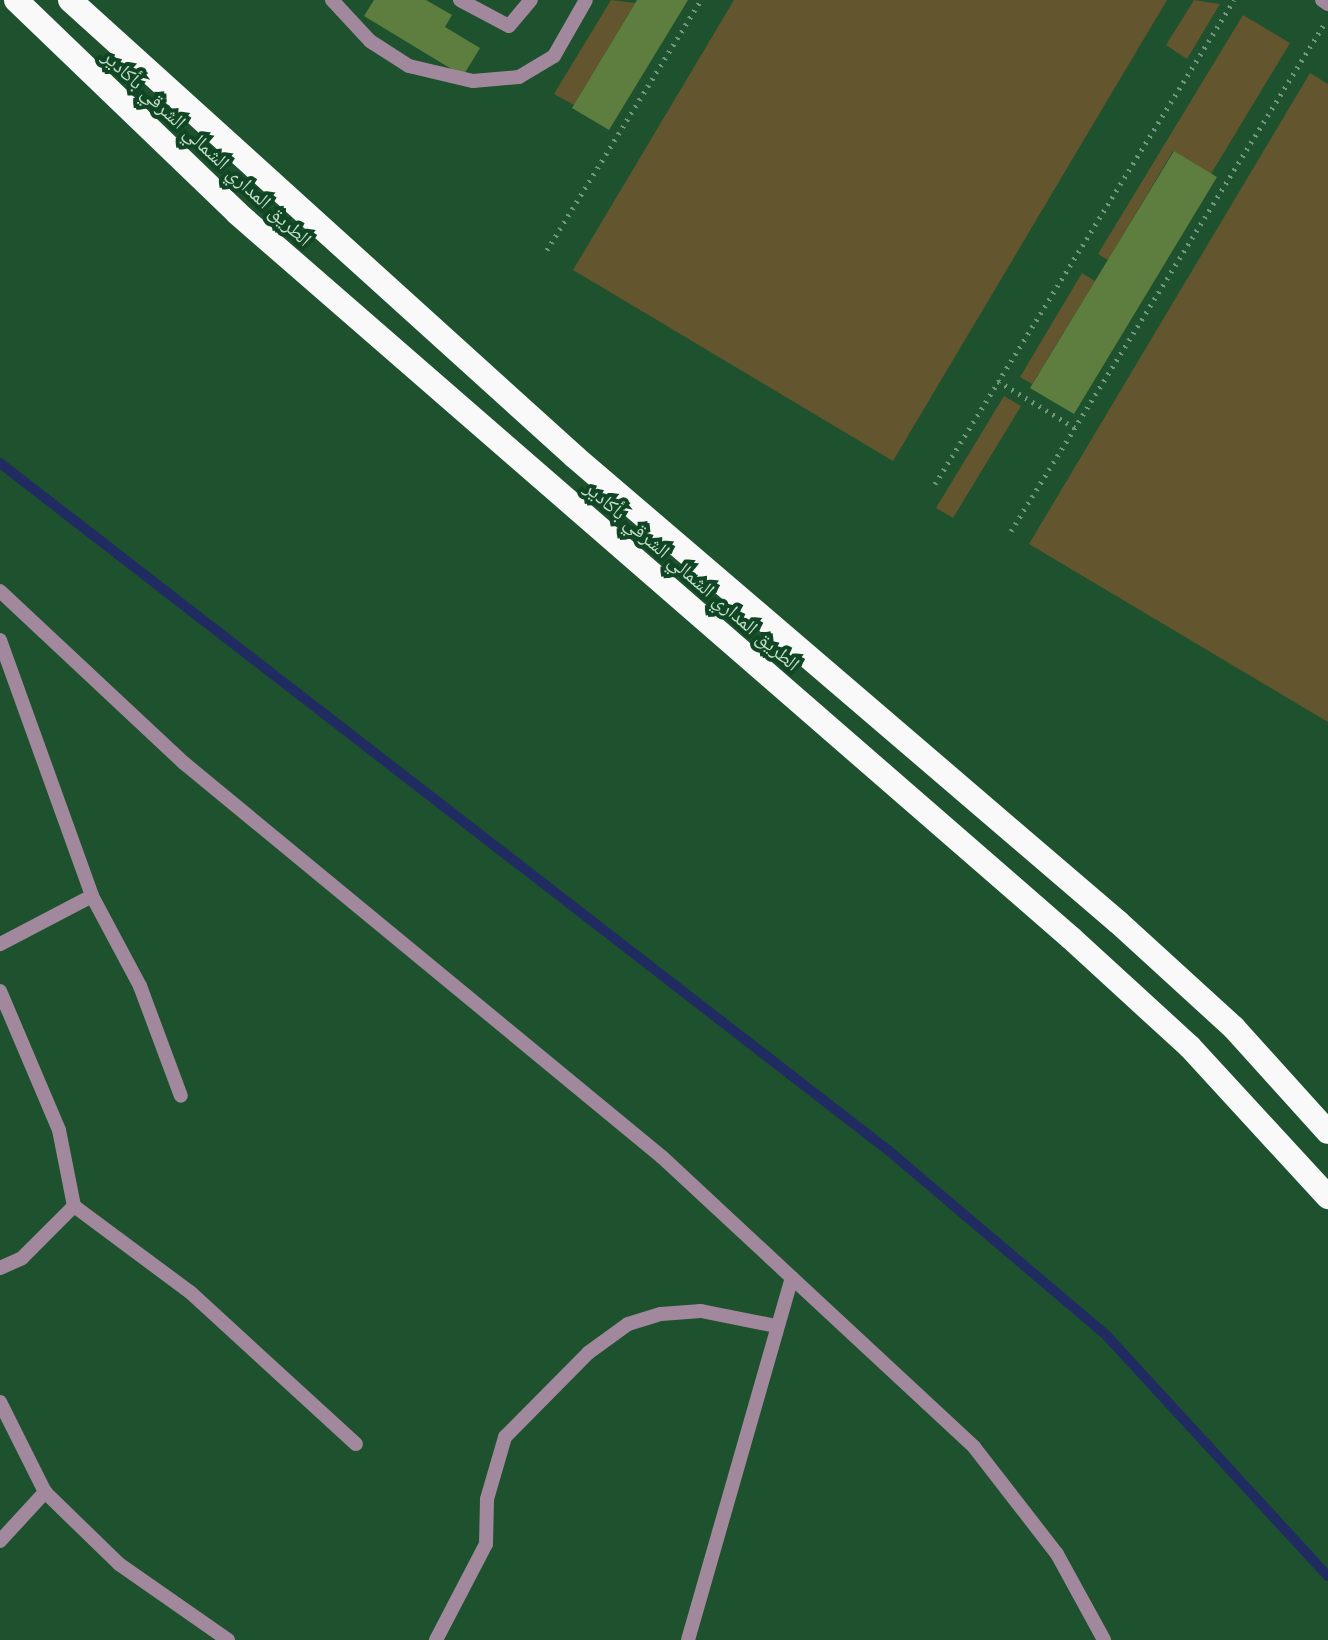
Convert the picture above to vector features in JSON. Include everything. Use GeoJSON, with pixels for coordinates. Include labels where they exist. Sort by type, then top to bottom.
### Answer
{"type":"FeatureCollection","features":[{"type":"Feature","properties":{"kind":"highway","name":"الطريق المداري الشمالي الشرقي بأكادير"},"geometry":{"type":"LineString","coordinates":[[16,0],[237,213],[1093,958],[1190,1047],[1328,1197]]}},
{"type":"Feature","properties":{"kind":"highway","name":"الطريق المداري الشمالي الشرقي بأكادير"},"geometry":{"type":"LineString","coordinates":[[70,0],[575,457],[1118,922],[1234,1028],[1328,1132]]}},
{"type":"Feature","properties":{"kind":"street"},"geometry":{"type":"LineString","coordinates":[[332,0],[370,41],[409,66],[473,81],[519,77],[554,56],[586,0]]}},
{"type":"Feature","properties":{"kind":"street"},"geometry":{"type":"LineString","coordinates":[[460,0],[509,26],[531,0]]}},
{"type":"Feature","properties":{"kind":"street"},"geometry":{"type":"LineString","coordinates":[[1322,0],[1328,4]]}},
{"type":"Feature","properties":{"kind":"street"},"geometry":{"type":"LineString","coordinates":[[0,591],[184,763],[662,1157],[974,1447],[1057,1554],[1104,1640]]}},
{"type":"Feature","properties":{"kind":"street"},"geometry":{"type":"LineString","coordinates":[[0,640],[92,896],[140,986],[181,1096]]}},
{"type":"Feature","properties":{"kind":"street"},"geometry":{"type":"LineString","coordinates":[[0,944],[92,896]]}},
{"type":"Feature","properties":{"kind":"street"},"geometry":{"type":"LineString","coordinates":[[0,991],[5,1018],[59,1130],[74,1206],[190,1292],[356,1444]]}},
{"type":"Feature","properties":{"kind":"street"},"geometry":{"type":"LineString","coordinates":[[0,1268],[22,1258],[74,1206]]}},
{"type":"Feature","properties":{"kind":"street"},"geometry":{"type":"LineString","coordinates":[[688,1640],[792,1278]]}},
{"type":"Feature","properties":{"kind":"street"},"geometry":{"type":"LineString","coordinates":[[436,1640],[486,1544],[487,1499],[505,1437],[588,1353],[628,1324],[661,1314],[701,1311],[776,1326]]}},
{"type":"Feature","properties":{"kind":"street"},"geometry":{"type":"LineString","coordinates":[[0,1402],[45,1492],[119,1564],[228,1640]]}},
{"type":"Feature","properties":{"kind":"street"},"geometry":{"type":"LineString","coordinates":[[0,1541],[45,1492]]}},
{"type":"Feature","properties":{"kind":"path"},"geometry":{"type":"LineString","coordinates":[[547,250],[701,0]]}},
{"type":"Feature","properties":{"kind":"path"},"geometry":{"type":"LineString","coordinates":[[935,484],[1234,0]]}},
{"type":"Feature","properties":{"kind":"path"},"geometry":{"type":"LineString","coordinates":[[1011,531],[1328,19]]}},
{"type":"Feature","properties":{"kind":"path"},"geometry":{"type":"LineString","coordinates":[[998,381],[1075,428]]}},
{"type":"Feature","properties":{"kind":"shaded area"},"geometry":{"type":"Polygon","coordinates":[[[611,0],[635,3],[574,105],[554,94],[611,0]]]}},
{"type":"Feature","properties":{"kind":"shaded area"},"geometry":{"type":"Polygon","coordinates":[[[734,0],[1167,0],[893,461],[573,270],[734,0]]]}},
{"type":"Feature","properties":{"kind":"shaded area"},"geometry":{"type":"Polygon","coordinates":[[[1194,0],[1220,4],[1187,59],[1166,45],[1194,0]]]}},
{"type":"Feature","properties":{"kind":"shaded area"},"geometry":{"type":"Polygon","coordinates":[[[1243,15],[1290,43],[1211,174],[1173,151],[1108,260],[1098,254],[1243,15]]]}},
{"type":"Feature","properties":{"kind":"shaded area"},"geometry":{"type":"Polygon","coordinates":[[[1310,73],[1328,84],[1328,722],[1029,544],[1310,73]]]}},
{"type":"Feature","properties":{"kind":"shaded area"},"geometry":{"type":"Polygon","coordinates":[[[1082,273],[1095,281],[1032,384],[1020,377],[1082,273]]]}},
{"type":"Feature","properties":{"kind":"shaded area"},"geometry":{"type":"Polygon","coordinates":[[[1004,396],[1021,406],[953,518],[936,508],[1004,396]]]}},
{"type":"Feature","properties":{"kind":"building"},"geometry":{"type":"Polygon","coordinates":[[[374,0],[426,0],[452,15],[445,27],[480,48],[463,76],[364,16],[374,0]]]}},
{"type":"Feature","properties":{"kind":"building"},"geometry":{"type":"Polygon","coordinates":[[[637,0],[688,0],[609,130],[572,108],[637,0]]]}},
{"type":"Feature","properties":{"kind":"building"},"geometry":{"type":"Polygon","coordinates":[[[1174,151],[1217,177],[1074,414],[1030,388],[1174,151]]]}},
{"type":"Feature","properties":{"kind":"waterway"},"geometry":{"type":"LineString","coordinates":[[0,463],[888,1150],[1107,1336],[1328,1576]]}}]}
